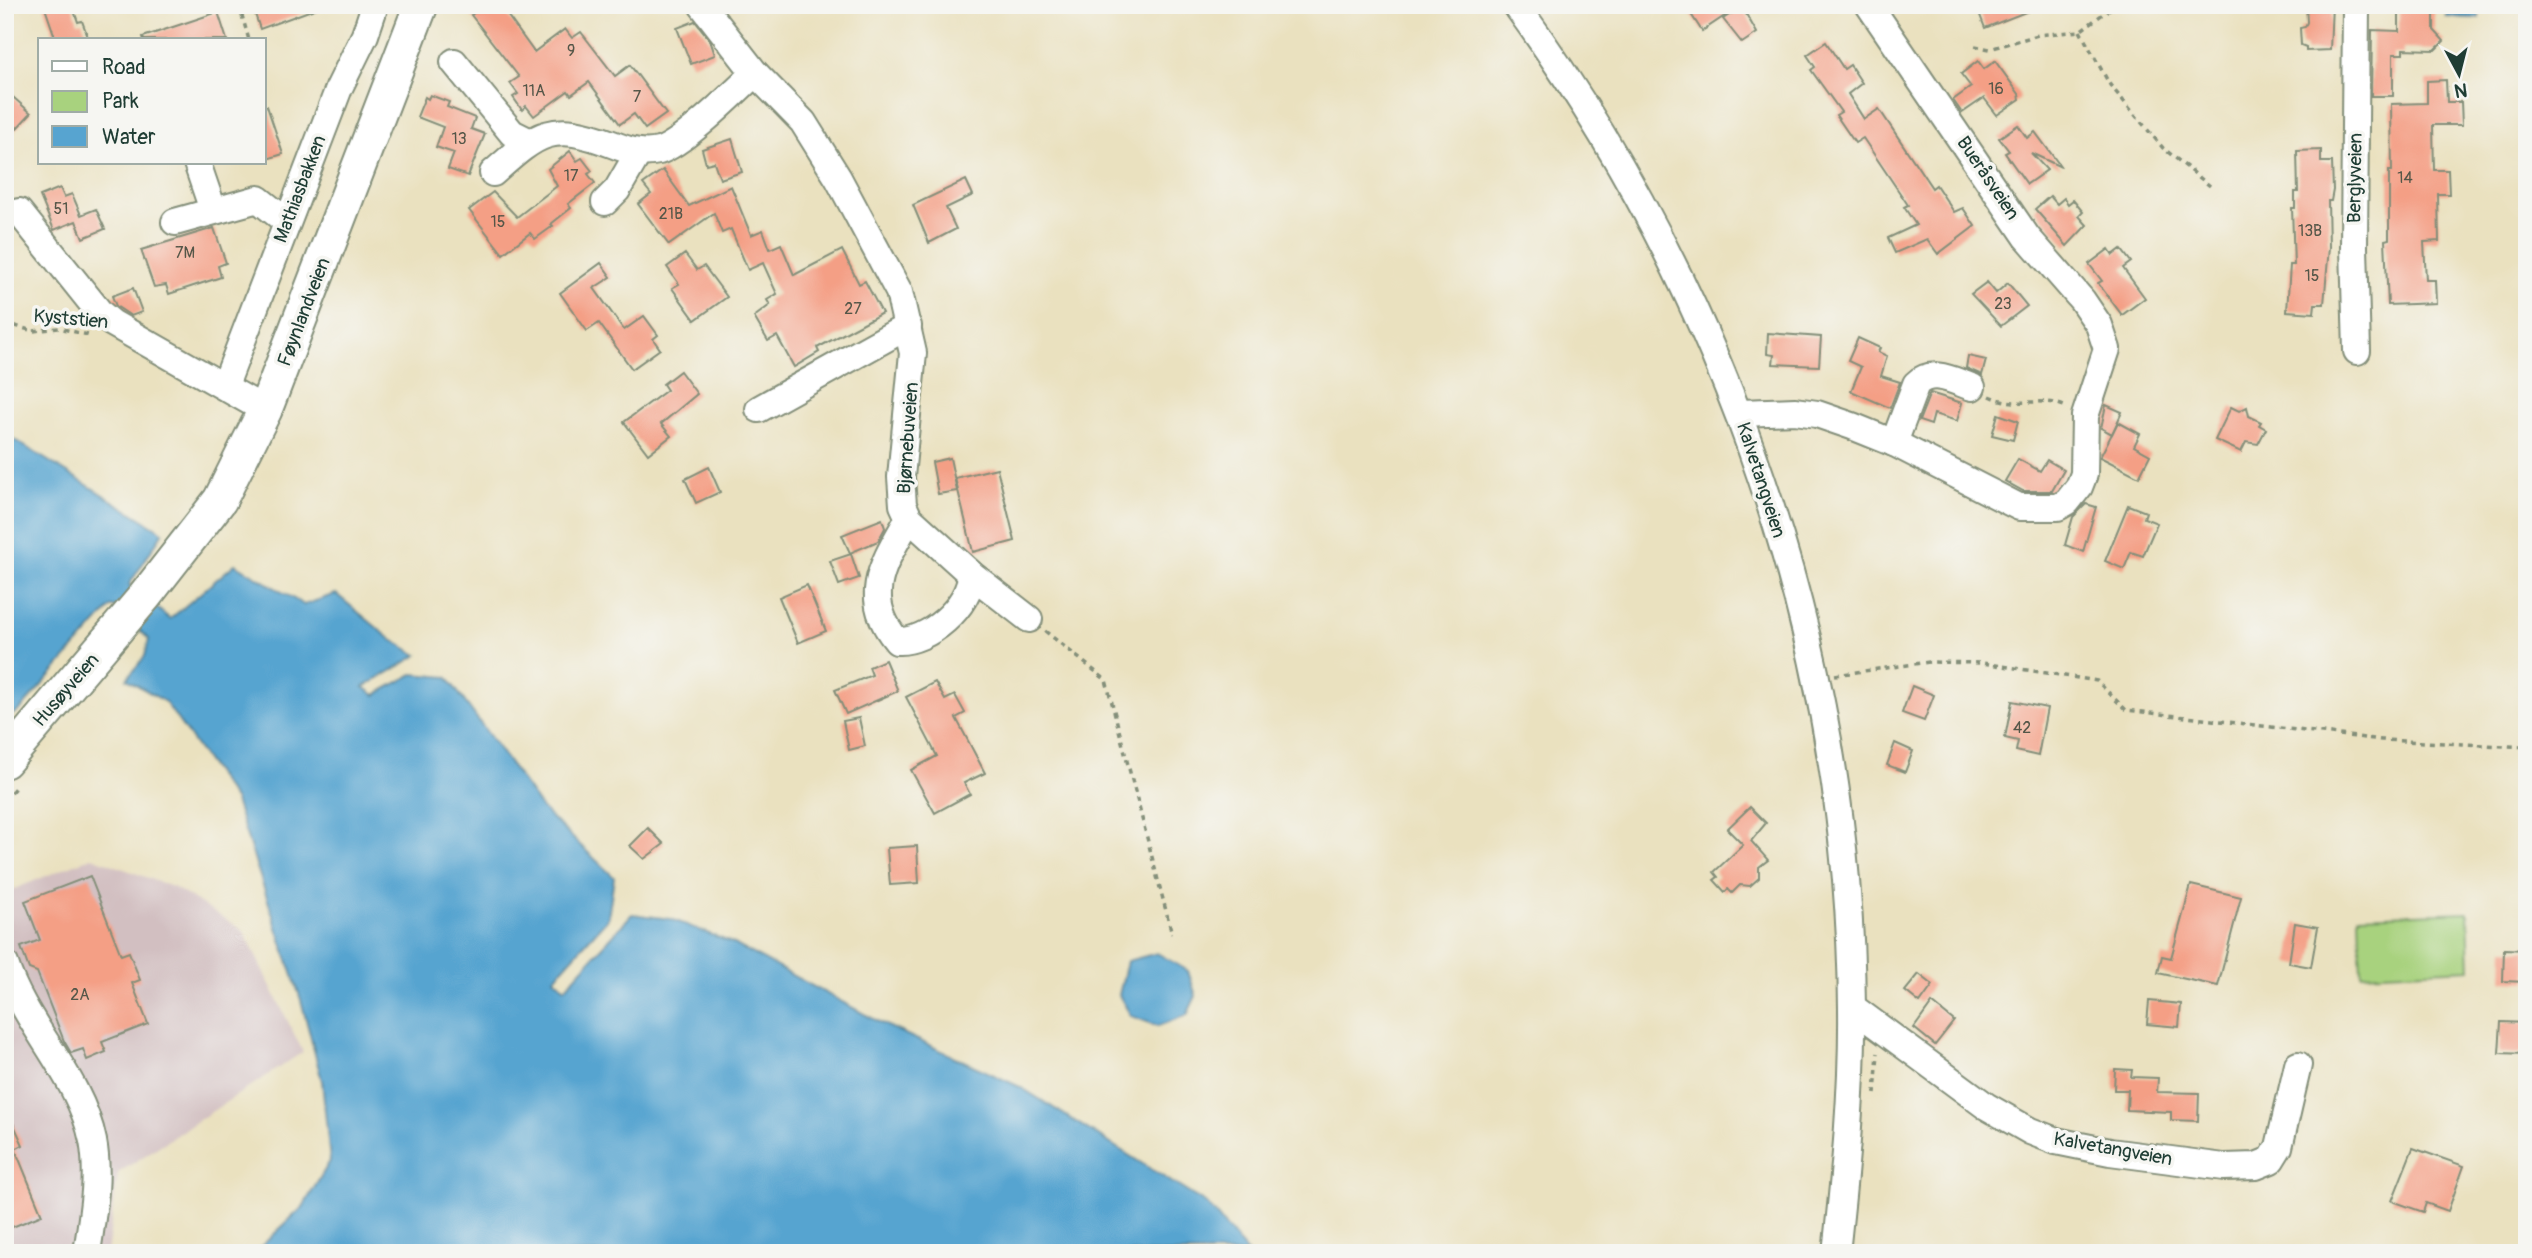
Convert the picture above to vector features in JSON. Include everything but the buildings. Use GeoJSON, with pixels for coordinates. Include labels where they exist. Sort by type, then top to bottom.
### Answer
{"type":"FeatureCollection","features":[{"type":"Feature","properties":{"kind":"main road","name":"Føynlandveien"},"geometry":{"type":"LineString","coordinates":[[136,608],[220,500],[265,410],[421,5]]}},
{"type":"Feature","properties":{"kind":"main road","name":"Husøyveien"},"geometry":{"type":"LineString","coordinates":[[5,761],[136,608]]}},
{"type":"Feature","properties":{"kind":"street","name":"Mathiasbakken"},"geometry":{"type":"LineString","coordinates":[[229,375],[339,88],[365,35],[374,5]]}},
{"type":"Feature","properties":{"kind":"street","name":"Bjørnebuveien"},"geometry":{"type":"LineString","coordinates":[[702,5],[755,73],[803,122],[838,178],[899,292],[913,352],[901,477],[903,505],[909,518],[971,574],[1030,619]]}},
{"type":"Feature","properties":{"kind":"street","name":"Kalvetangveien"},"geometry":{"type":"LineString","coordinates":[[1516,5],[1622,166],[1670,254],[1740,413],[1775,517],[1816,677],[1844,859],[1852,1007],[1849,1138],[1836,1253]]}},
{"type":"Feature","properties":{"kind":"street","name":"Bueråsveien"},"geometry":{"type":"LineString","coordinates":[[1869,5],[2027,236],[2082,300],[2099,325],[2107,349],[2085,416]]}},
{"type":"Feature","properties":{"kind":"street","name":"Berglyveien"},"geometry":{"type":"LineString","coordinates":[[2356,5],[2354,247],[2357,351]]}},
{"type":"Feature","properties":{"kind":"street"},"geometry":{"type":"LineString","coordinates":[[454,62],[512,133],[528,141]]}},
{"type":"Feature","properties":{"kind":"street"},"geometry":{"type":"LineString","coordinates":[[493,173],[528,141],[547,133],[579,132],[639,152],[660,150],[680,138],[755,73]]}},
{"type":"Feature","properties":{"kind":"street"},"geometry":{"type":"LineString","coordinates":[[605,202],[617,190],[639,152]]}},
{"type":"Feature","properties":{"kind":"street"},"geometry":{"type":"LineString","coordinates":[[197,164],[213,210]]}},
{"type":"Feature","properties":{"kind":"street"},"geometry":{"type":"LineString","coordinates":[[175,222],[258,199],[287,222]]}},
{"type":"Feature","properties":{"kind":"street"},"geometry":{"type":"LineString","coordinates":[[19,212],[100,313],[136,338],[265,410]]}},
{"type":"Feature","properties":{"kind":"street"},"geometry":{"type":"LineString","coordinates":[[760,409],[908,326]]}},
{"type":"Feature","properties":{"kind":"street"},"geometry":{"type":"LineString","coordinates":[[1894,443],[1916,384],[1923,377],[1939,376],[1972,387]]}},
{"type":"Feature","properties":{"kind":"street"},"geometry":{"type":"LineString","coordinates":[[1740,413],[1795,411],[1818,414],[1894,443],[2009,503],[2043,509],[2067,502],[2079,487],[2087,461],[2085,416]]}},
{"type":"Feature","properties":{"kind":"street"},"geometry":{"type":"LineString","coordinates":[[909,518],[878,575],[881,615],[897,641],[919,639],[934,628],[967,592],[971,574]]}},
{"type":"Feature","properties":{"kind":"street"},"geometry":{"type":"LineString","coordinates":[[5,964],[67,1082],[92,1139],[96,1182],[87,1253]]}},
{"type":"Feature","properties":{"kind":"street","name":"Kalvetangveien"},"geometry":{"type":"LineString","coordinates":[[1852,1007],[1986,1106],[2020,1126],[2056,1141],[2135,1156],[2241,1168],[2271,1160],[2282,1136],[2298,1065]]}},
{"type":"Feature","properties":{"kind":"path"},"geometry":{"type":"LineString","coordinates":[[239,5],[248,38]]}},
{"type":"Feature","properties":{"kind":"path"},"geometry":{"type":"LineString","coordinates":[[1975,47],[1990,49],[2038,35],[2080,31],[2115,5]]}},
{"type":"Feature","properties":{"kind":"path"},"geometry":{"type":"LineString","coordinates":[[2080,31],[2119,96],[2163,149],[2210,186]]}},
{"type":"Feature","properties":{"kind":"path","name":"Kyststien"},"geometry":{"type":"LineString","coordinates":[[5,323],[33,331],[59,328],[86,336],[136,338]]}},
{"type":"Feature","properties":{"kind":"path"},"geometry":{"type":"LineString","coordinates":[[1972,387],[2010,404],[2053,401],[2085,416]]}},
{"type":"Feature","properties":{"kind":"path"},"geometry":{"type":"LineString","coordinates":[[1030,619],[1106,680],[1172,934]]}},
{"type":"Feature","properties":{"kind":"path"},"geometry":{"type":"LineString","coordinates":[[1816,677],[1929,662],[1983,663],[2097,681],[2126,710],[2382,740],[2527,747]]}},
{"type":"Feature","properties":{"kind":"shaded area"},"geometry":{"type":"Polygon","coordinates":[[[92,857],[175,888],[243,930],[303,1052],[118,1173],[107,1253],[5,1253],[5,893],[92,857]]]}},
{"type":"Feature","properties":{"kind":"green space"},"geometry":{"type":"Polygon","coordinates":[[[2468,912],[2470,969],[2361,974],[2359,916],[2468,912]]]}},
{"type":"Feature","properties":{"kind":"water"},"geometry":{"type":"Polygon","coordinates":[[[2447,5],[2479,5],[2479,18],[2446,17],[2447,5]]]}},
{"type":"Feature","properties":{"kind":"water"},"geometry":{"type":"Polygon","coordinates":[[[5,434],[163,532],[129,585],[170,619],[235,564],[304,605],[336,594],[392,640],[418,655],[364,687],[375,695],[413,674],[447,677],[543,810],[614,877],[608,918],[554,978],[565,988],[632,914],[671,919],[732,943],[883,1024],[1020,1087],[1208,1205],[1247,1253],[254,1253],[303,1207],[330,1161],[322,1081],[301,1000],[235,801],[165,702],[127,679],[145,656],[149,639],[111,607],[20,710],[5,719],[5,434]]]}},
{"type":"Feature","properties":{"kind":"water"},"geometry":{"type":"Polygon","coordinates":[[[1157,953],[1188,971],[1196,996],[1187,1015],[1158,1026],[1131,1016],[1119,995],[1127,961],[1157,953]]]}}]}
